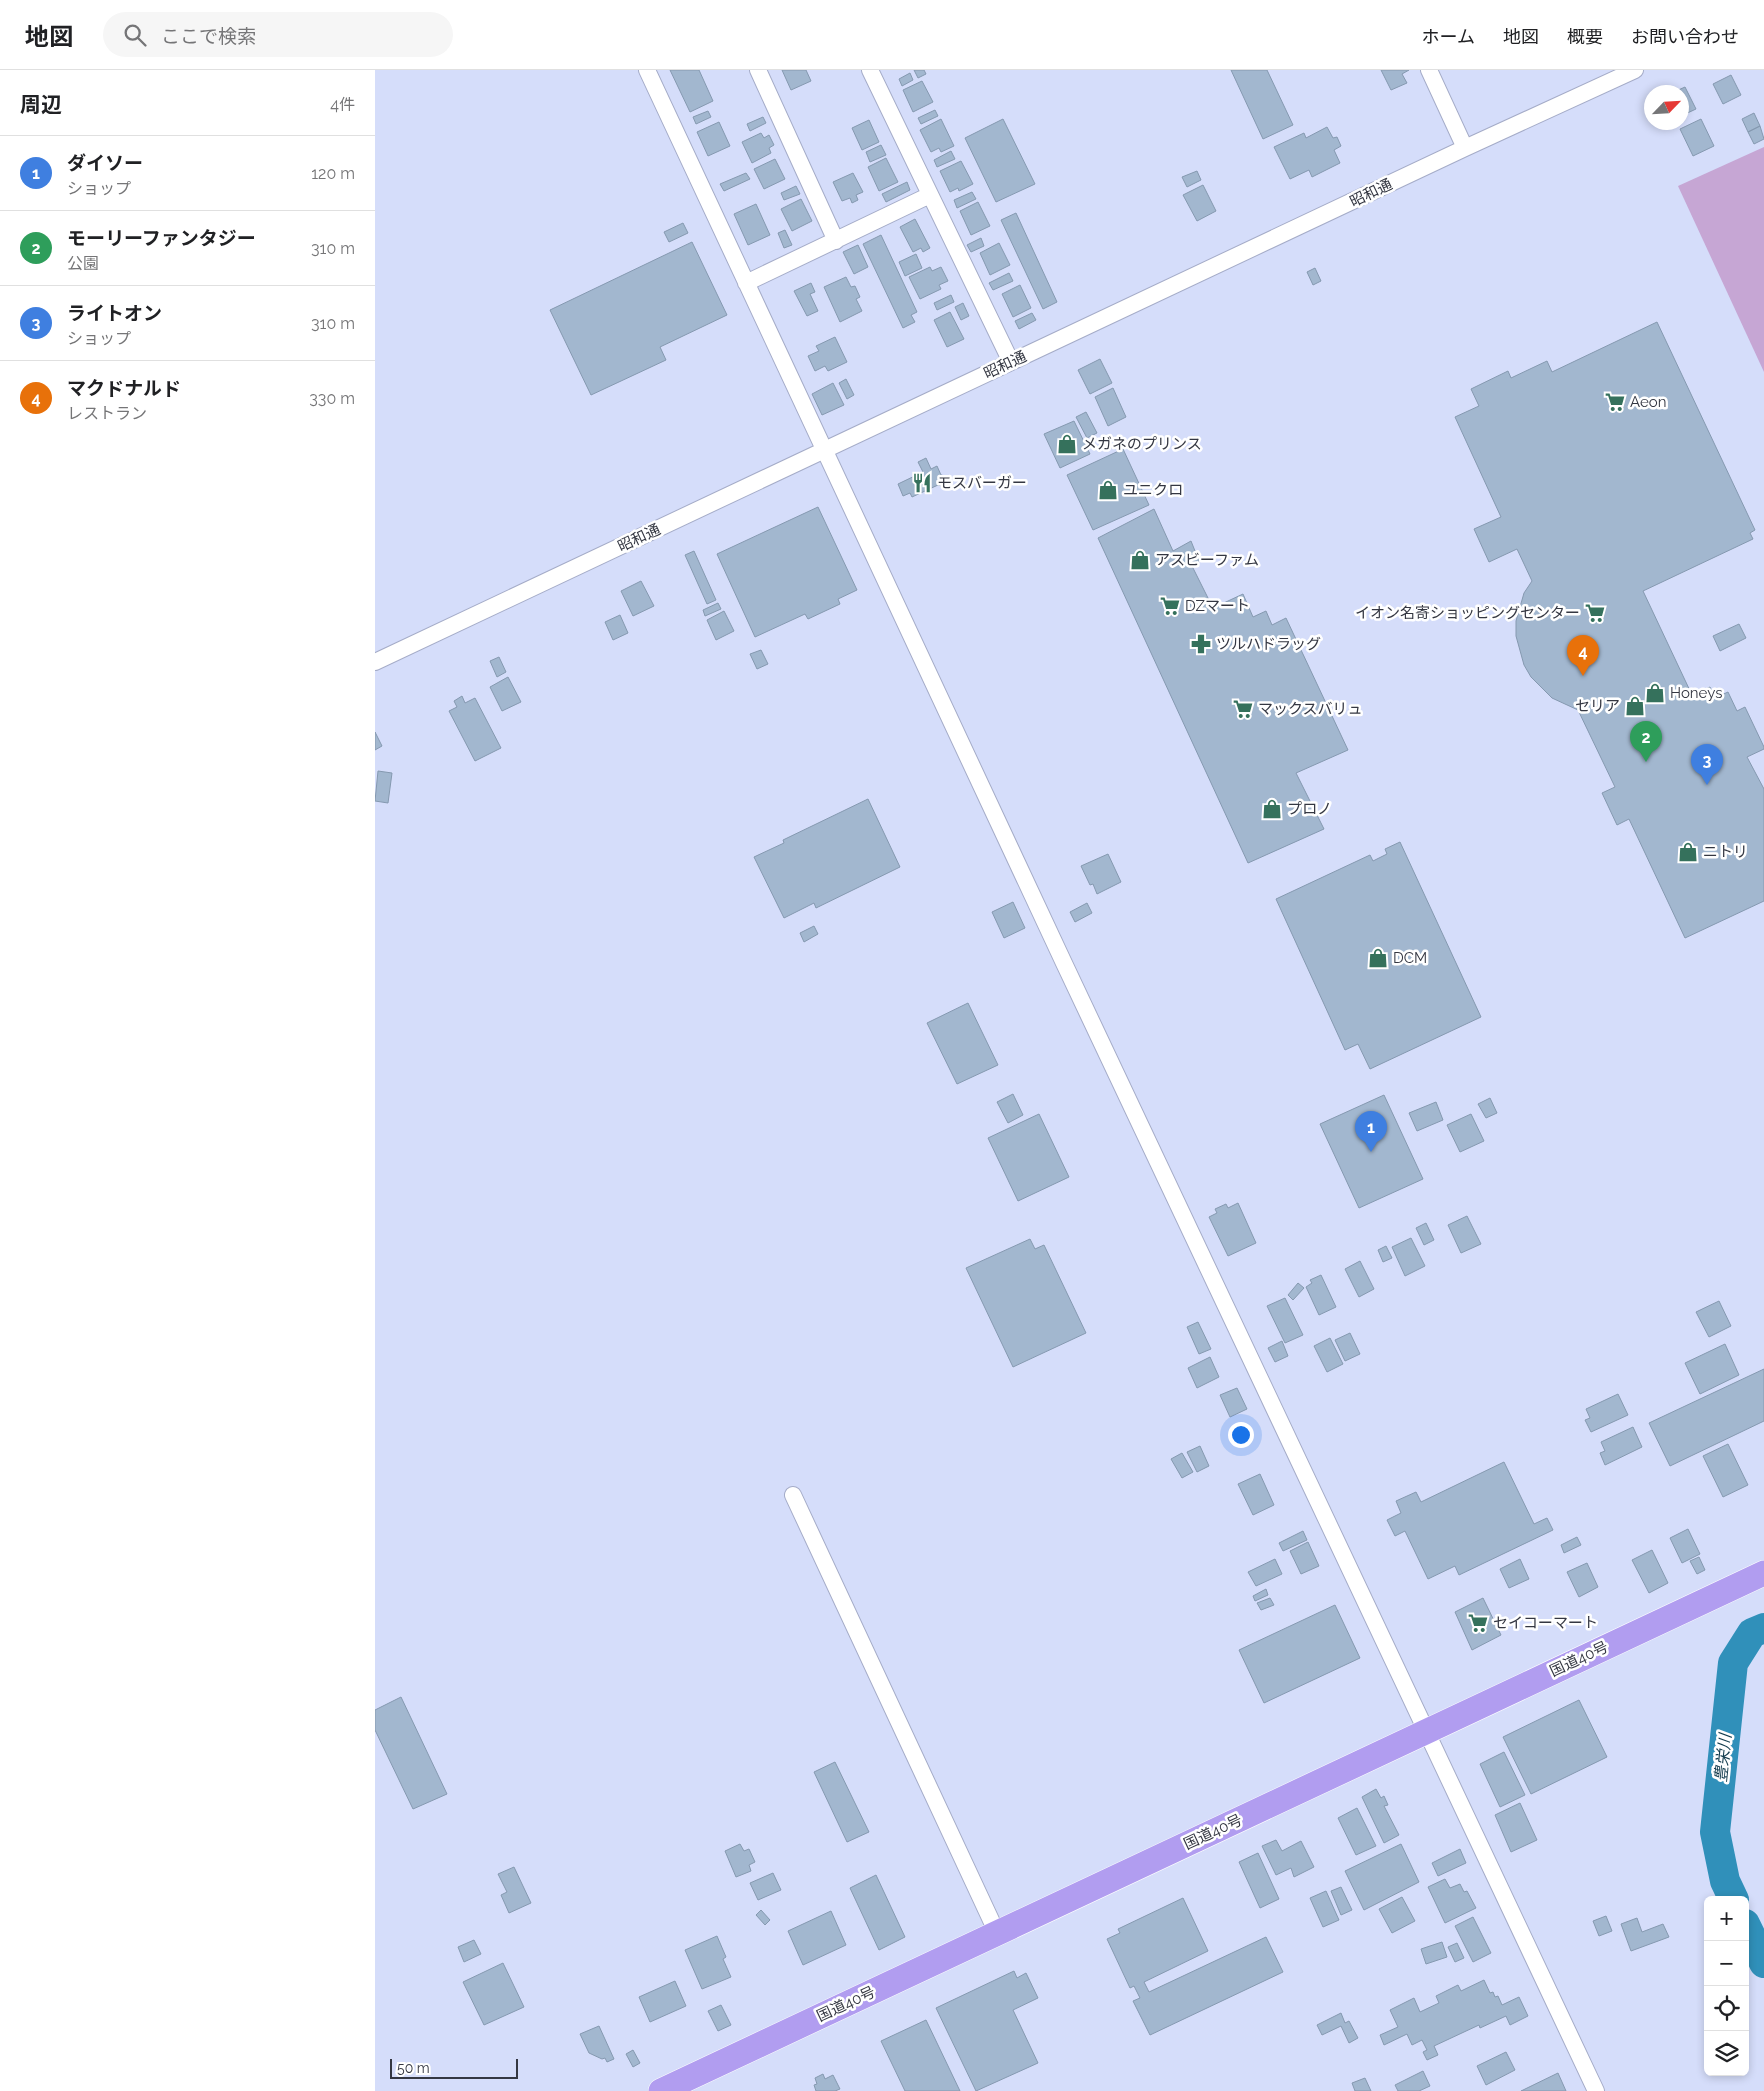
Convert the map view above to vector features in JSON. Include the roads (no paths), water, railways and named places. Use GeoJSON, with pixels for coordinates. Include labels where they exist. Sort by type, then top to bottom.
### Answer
{"type":"FeatureCollection","features":[{"type":"Feature","properties":{"kind":"highway","name":"国道40号"},"geometry":{"type":"LineString","coordinates":[[661,2091],[1764,1573]]}},
{"type":"Feature","properties":{"kind":"street"},"geometry":{"type":"LineString","coordinates":[[647,70],[1425,1731],[1596,2091]]}},
{"type":"Feature","properties":{"kind":"street"},"geometry":{"type":"LineString","coordinates":[[758,70],[836,241]]}},
{"type":"Feature","properties":{"kind":"street"},"geometry":{"type":"LineString","coordinates":[[870,70],[1011,362]]}},
{"type":"Feature","properties":{"kind":"street"},"geometry":{"type":"LineString","coordinates":[[1429,70],[1465,148]]}},
{"type":"Feature","properties":{"kind":"street","name":"昭和通"},"geometry":{"type":"LineString","coordinates":[[375,662],[1465,148],[1635,70]]}},
{"type":"Feature","properties":{"kind":"street"},"geometry":{"type":"LineString","coordinates":[[746,283],[930,195]]}},
{"type":"Feature","properties":{"kind":"street"},"geometry":{"type":"LineString","coordinates":[[793,1494],[997,1933]]}},
{"type":"Feature","properties":{"kind":"waterway","name":"豊栄川"},"geometry":{"type":"LineString","coordinates":[[1732,1896],[1725,1881],[1715,1832],[1733,1663],[1752,1633],[1764,1628]]}},
{"type":"Feature","properties":{"kind":"waterway","name":"豊栄川"},"geometry":{"type":"LineString","coordinates":[[1749,1932],[1764,1963]]}},
{"type":"Feature","properties":{"kind":"place","name":"Aeon"},"geometry":{"type":"Point","coordinates":[1615,402]}},
{"type":"Feature","properties":{"kind":"place","name":"メガネのプリンス"},"geometry":{"type":"Point","coordinates":[1067,444]}},
{"type":"Feature","properties":{"kind":"place","name":"モスバーガー"},"geometry":{"type":"Point","coordinates":[922,483]}},
{"type":"Feature","properties":{"kind":"place","name":"ユニクロ"},"geometry":{"type":"Point","coordinates":[1108,490]}},
{"type":"Feature","properties":{"kind":"place","name":"アスビーファム"},"geometry":{"type":"Point","coordinates":[1140,560]}},
{"type":"Feature","properties":{"kind":"place","name":"DZマート"},"geometry":{"type":"Point","coordinates":[1170,606]}},
{"type":"Feature","properties":{"kind":"place","name":"イオン名寄ショッピングセンター"},"geometry":{"type":"Point","coordinates":[1595,613]}},
{"type":"Feature","properties":{"kind":"place","name":"ツルハドラッグ"},"geometry":{"type":"Point","coordinates":[1201,644]}},
{"type":"Feature","properties":{"kind":"place","name":"マクドナルド"},"geometry":{"type":"Point","coordinates":[1583,676]}},
{"type":"Feature","properties":{"kind":"place","name":"Honeys"},"geometry":{"type":"Point","coordinates":[1655,693]}},
{"type":"Feature","properties":{"kind":"place","name":"セリア"},"geometry":{"type":"Point","coordinates":[1635,706]}},
{"type":"Feature","properties":{"kind":"place","name":"マックスバリュ"},"geometry":{"type":"Point","coordinates":[1243,709]}},
{"type":"Feature","properties":{"kind":"place","name":"モーリーファンタジー"},"geometry":{"type":"Point","coordinates":[1646,762]}},
{"type":"Feature","properties":{"kind":"place","name":"ライトオン"},"geometry":{"type":"Point","coordinates":[1707,785]}},
{"type":"Feature","properties":{"kind":"place","name":"プロノ"},"geometry":{"type":"Point","coordinates":[1272,809]}},
{"type":"Feature","properties":{"kind":"place","name":"ニトリ"},"geometry":{"type":"Point","coordinates":[1688,852]}},
{"type":"Feature","properties":{"kind":"place","name":"DCM"},"geometry":{"type":"Point","coordinates":[1378,958]}},
{"type":"Feature","properties":{"kind":"place","name":"ダイソー"},"geometry":{"type":"Point","coordinates":[1371,1152]}},
{"type":"Feature","properties":{"kind":"place","name":"セイコーマート"},"geometry":{"type":"Point","coordinates":[1478,1623]}}]}
